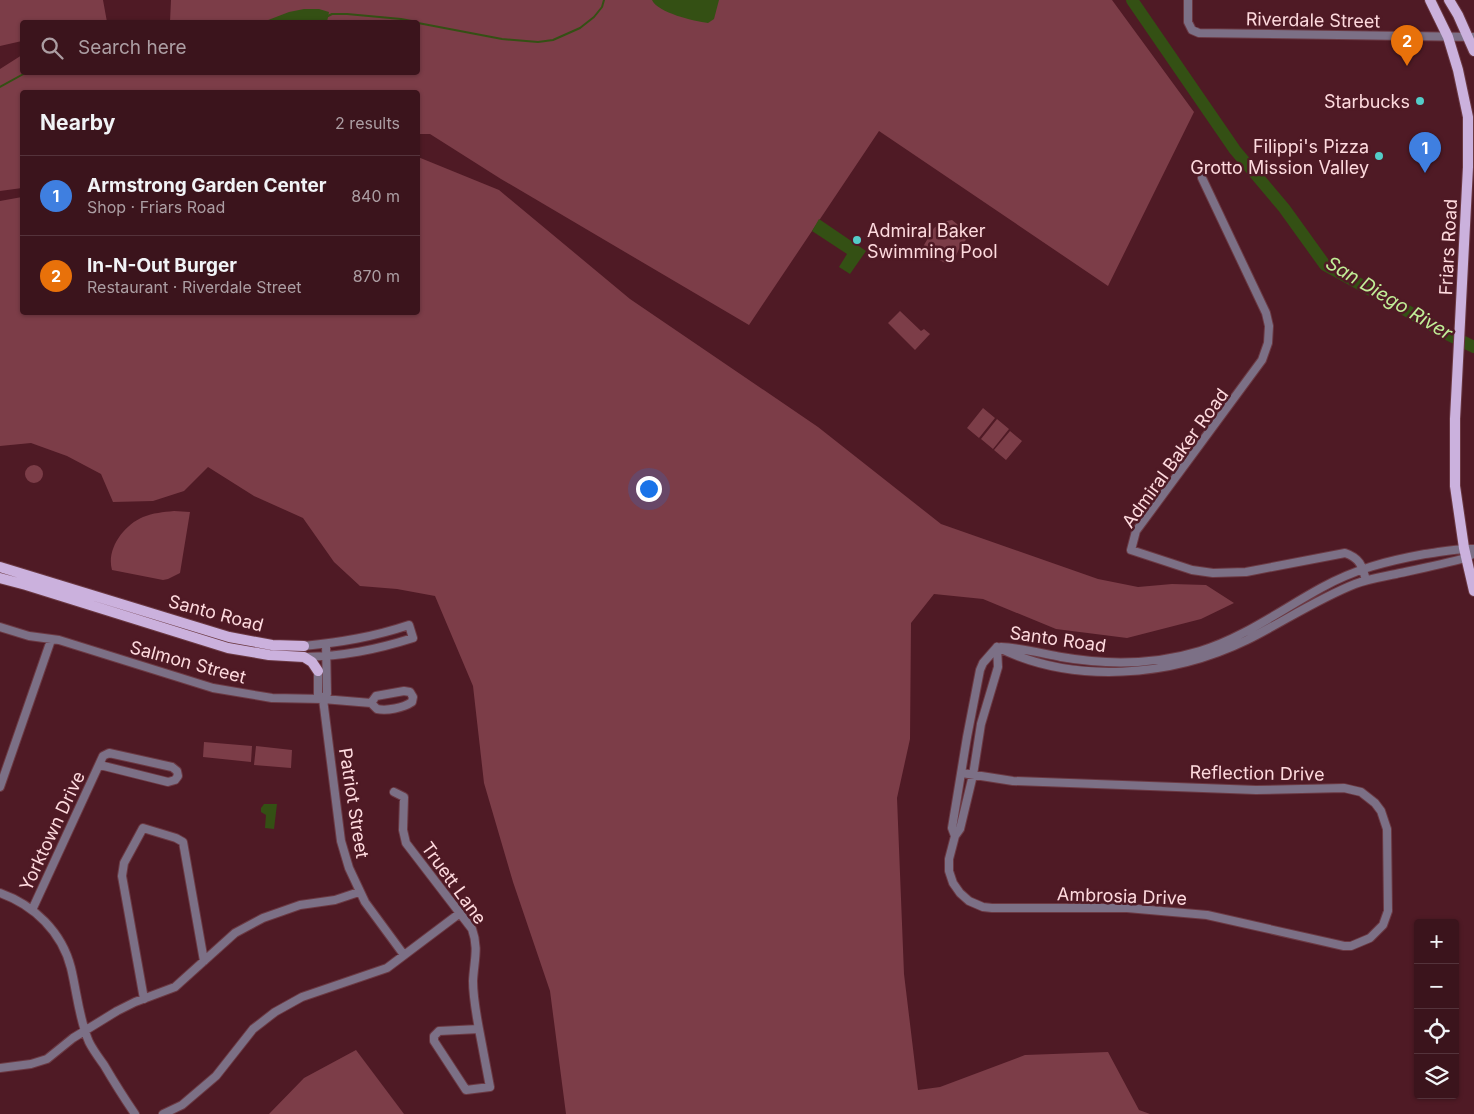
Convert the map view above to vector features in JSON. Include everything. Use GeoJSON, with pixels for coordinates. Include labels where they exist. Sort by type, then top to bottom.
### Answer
{"type":"FeatureCollection","features":[{"type":"Feature","properties":{"kind":"main road","name":"Friars Road"},"geometry":{"type":"LineString","coordinates":[[1430,0],[1448,37],[1458,70],[1468,117],[1468,167],[1456,420],[1455,486],[1469,552],[1474,591]]}},
{"type":"Feature","properties":{"kind":"main road"},"geometry":{"type":"LineString","coordinates":[[1449,0],[1471,37],[1474,51]]}},
{"type":"Feature","properties":{"kind":"main road","name":"Santo Road"},"geometry":{"type":"LineString","coordinates":[[1,572],[228,637],[272,645],[304,646]]}},
{"type":"Feature","properties":{"kind":"main road","name":"Santo Road"},"geometry":{"type":"LineString","coordinates":[[1,572],[26,585],[228,648],[269,655],[304,658]]}},
{"type":"Feature","properties":{"kind":"main road"},"geometry":{"type":"LineString","coordinates":[[304,658],[312,662],[318,671]]}},
{"type":"Feature","properties":{"kind":"street","name":"Riverdale Street"},"geometry":{"type":"LineString","coordinates":[[1188,0],[1188,22],[1192,30],[1199,33],[1471,37]]}},
{"type":"Feature","properties":{"kind":"street","name":"Admiral Baker Road"},"geometry":{"type":"LineString","coordinates":[[1202,178],[1266,313],[1269,326],[1268,343],[1262,360],[1241,390],[1136,531],[1131,550],[1192,570],[1213,573],[1246,572],[1340,553],[1356,557],[1363,568]]}},
{"type":"Feature","properties":{"kind":"street","name":"Santo Road"},"geometry":{"type":"LineString","coordinates":[[997,647],[1019,648],[1062,657],[1117,664],[1167,658],[1200,651],[1243,633],[1322,587],[1363,568],[1406,558],[1469,552]]}},
{"type":"Feature","properties":{"kind":"street","name":"Santo Road"},"geometry":{"type":"LineString","coordinates":[[997,647],[1016,656],[1077,670],[1115,672],[1153,669],[1198,659],[1246,641],[1323,599],[1366,580],[1469,552]]}},
{"type":"Feature","properties":{"kind":"street"},"geometry":{"type":"LineString","coordinates":[[1363,568],[1366,580]]}},
{"type":"Feature","properties":{"kind":"street","name":"Santo Road"},"geometry":{"type":"LineString","coordinates":[[304,646],[367,638],[409,625],[413,638],[368,650],[327,657],[304,658]]}},
{"type":"Feature","properties":{"kind":"street","name":"Salmon Street"},"geometry":{"type":"LineString","coordinates":[[0,627],[29,636],[59,640],[213,688],[272,698],[323,699],[371,703],[377,709],[383,710],[408,705],[412,702],[413,696],[410,692],[404,691],[376,696],[371,703]]}},
{"type":"Feature","properties":{"kind":"street"},"geometry":{"type":"LineString","coordinates":[[0,787],[51,640]]}},
{"type":"Feature","properties":{"kind":"street","name":"Patriot Street"},"geometry":{"type":"LineString","coordinates":[[323,699],[327,694],[326,644]]}},
{"type":"Feature","properties":{"kind":"street","name":"Ambrosia Drive"},"geometry":{"type":"LineString","coordinates":[[955,836],[952,828],[980,670],[982,663],[997,647]]}},
{"type":"Feature","properties":{"kind":"street","name":"Ambrosia Drive"},"geometry":{"type":"LineString","coordinates":[[997,647],[998,667],[981,724],[973,775],[960,828],[955,836],[948,859],[953,883],[960,894],[969,901],[983,907],[992,908],[1127,908],[1207,915],[1344,946]]}},
{"type":"Feature","properties":{"kind":"street","name":"Patriot Street"},"geometry":{"type":"LineString","coordinates":[[318,671],[318,694],[323,699],[341,842],[348,868],[365,902],[404,955]]}},
{"type":"Feature","properties":{"kind":"street","name":"Yorktown Drive"},"geometry":{"type":"LineString","coordinates":[[32,910],[103,756],[109,753],[172,767],[177,771],[178,776],[175,780],[168,782],[100,765]]}},
{"type":"Feature","properties":{"kind":"street","name":"Reflection Drive"},"geometry":{"type":"LineString","coordinates":[[962,773],[1013,781],[1256,790],[1344,788],[1361,792],[1375,803],[1386,820],[1388,910],[1383,925],[1370,938],[1351,946],[1344,946]]}},
{"type":"Feature","properties":{"kind":"street","name":"Truett Lane"},"geometry":{"type":"LineString","coordinates":[[394,792],[404,797],[403,830],[406,843],[472,929],[476,941],[473,982],[475,1007],[490,1087],[466,1090],[434,1041],[434,1036],[439,1031],[479,1029]]}},
{"type":"Feature","properties":{"kind":"street"},"geometry":{"type":"LineString","coordinates":[[144,999],[122,876],[124,863],[143,828],[183,842],[204,961]]}},
{"type":"Feature","properties":{"kind":"street"},"geometry":{"type":"LineString","coordinates":[[0,1068],[31,1064],[47,1059],[72,1038],[117,1011],[175,987],[235,932],[263,918],[300,906],[335,900],[360,892]]}},
{"type":"Feature","properties":{"kind":"street"},"geometry":{"type":"LineString","coordinates":[[0,893],[14,898],[32,910],[50,927],[64,950],[70,967],[80,1015],[90,1043],[134,1114]]}},
{"type":"Feature","properties":{"kind":"street"},"geometry":{"type":"LineString","coordinates":[[163,1114],[182,1105],[216,1076],[253,1029],[276,1012],[302,997],[387,968],[460,913]]}},
{"type":"Feature","properties":{"kind":"shaded area"},"geometry":{"type":"Polygon","coordinates":[[[0,0],[103,0],[107,20],[20,20],[20,41],[0,46],[0,0]]]}},
{"type":"Feature","properties":{"kind":"shaded area"},"geometry":{"type":"Polygon","coordinates":[[[171,0],[1112,0],[1194,112],[1108,286],[879,131],[749,325],[501,179],[430,134],[420,134],[420,90],[20,90],[20,188],[0,191],[0,69],[20,56],[20,75],[420,75],[420,20],[170,20],[171,0]]]}},
{"type":"Feature","properties":{"kind":"shaded area"},"geometry":{"type":"Polygon","coordinates":[[[652,0],[719,0],[714,19],[708,23],[661,9],[652,0]]]}},
{"type":"Feature","properties":{"kind":"shaded area"},"geometry":{"type":"Polygon","coordinates":[[[319,9],[329,12],[327,20],[268,20],[289,12],[319,9]]]}},
{"type":"Feature","properties":{"kind":"shaded area"},"geometry":{"type":"Polygon","coordinates":[[[420,158],[499,190],[630,299],[818,427],[941,524],[1098,579],[1138,587],[1172,584],[1206,585],[1234,603],[1201,619],[1127,638],[1056,629],[983,599],[934,594],[911,623],[910,739],[897,798],[904,974],[918,1090],[940,1087],[1025,1055],[1108,1052],[1139,1110],[1150,1114],[566,1114],[550,991],[513,882],[484,783],[473,686],[435,596],[397,589],[360,586],[334,562],[303,518],[254,496],[208,467],[184,491],[153,501],[113,502],[101,474],[67,456],[31,443],[0,446],[0,201],[20,197],[20,315],[420,315],[420,158]]]}},
{"type":"Feature","properties":{"kind":"shaded area"},"geometry":{"type":"Polygon","coordinates":[[[819,219],[866,251],[850,274],[839,267],[847,254],[812,231],[819,219]]]}},
{"type":"Feature","properties":{"kind":"shaded area"},"geometry":{"type":"Polygon","coordinates":[[[952,220],[967,232],[968,237],[959,249],[953,263],[947,264],[932,256],[925,250],[924,245],[934,228],[942,222],[952,220]]]}},
{"type":"Feature","properties":{"kind":"shaded area"},"geometry":{"type":"Polygon","coordinates":[[[900,311],[921,331],[924,329],[930,334],[915,350],[888,323],[900,311]]]}},
{"type":"Feature","properties":{"kind":"shaded area"},"geometry":{"type":"Polygon","coordinates":[[[983,408],[995,418],[979,438],[967,428],[983,408]]]}},
{"type":"Feature","properties":{"kind":"shaded area"},"geometry":{"type":"Polygon","coordinates":[[[997,419],[1009,429],[993,449],[981,439],[997,419]]]}},
{"type":"Feature","properties":{"kind":"shaded area"},"geometry":{"type":"Polygon","coordinates":[[[1010,431],[1022,441],[1006,460],[994,450],[1010,431]]]}},
{"type":"Feature","properties":{"kind":"shaded area"},"geometry":{"type":"Polygon","coordinates":[[[34,465],[40,468],[43,474],[40,480],[34,483],[28,480],[25,474],[28,468],[34,465]]]}},
{"type":"Feature","properties":{"kind":"shaded area"},"geometry":{"type":"Polygon","coordinates":[[[174,511],[190,512],[180,573],[163,580],[112,570],[111,562],[114,546],[129,526],[147,516],[174,511]]]}},
{"type":"Feature","properties":{"kind":"shaded area"},"geometry":{"type":"Polygon","coordinates":[[[204,742],[252,746],[251,762],[203,757],[204,742]]]}},
{"type":"Feature","properties":{"kind":"shaded area"},"geometry":{"type":"Polygon","coordinates":[[[256,746],[292,750],[291,768],[254,765],[256,746]]]}},
{"type":"Feature","properties":{"kind":"shaded area"},"geometry":{"type":"Polygon","coordinates":[[[264,804],[277,804],[274,829],[265,828],[266,815],[261,812],[264,804]]]}},
{"type":"Feature","properties":{"kind":"shaded area"},"geometry":{"type":"Polygon","coordinates":[[[356,1050],[404,1114],[269,1114],[304,1078],[356,1050]]]}},
{"type":"Feature","properties":{"kind":"waterway"},"geometry":{"type":"LineString","coordinates":[[420,23],[502,39],[538,42],[553,40],[580,28],[594,17],[602,7],[604,0]]}},
{"type":"Feature","properties":{"kind":"waterway","name":"San Diego River"},"geometry":{"type":"LineString","coordinates":[[1132,0],[1235,150],[1284,208],[1325,265],[1445,333],[1474,347]]}},
{"type":"Feature","properties":{"kind":"waterway"},"geometry":{"type":"LineString","coordinates":[[326,17],[332,14],[347,14],[406,20]]}},
{"type":"Feature","properties":{"kind":"waterway"},"geometry":{"type":"LineString","coordinates":[[0,87],[22,75]]}},
{"type":"Feature","properties":{"kind":"place","name":"In-N-Out Burger"},"geometry":{"type":"Point","coordinates":[1407,66]}},
{"type":"Feature","properties":{"kind":"place","name":"Starbucks"},"geometry":{"type":"Point","coordinates":[1420,101]}},
{"type":"Feature","properties":{"kind":"place","name":"Filippi's Pizza Grotto Mission Valley"},"geometry":{"type":"Point","coordinates":[1379,156]}},
{"type":"Feature","properties":{"kind":"place","name":"Armstrong Garden Center"},"geometry":{"type":"Point","coordinates":[1425,173]}},
{"type":"Feature","properties":{"kind":"place","name":"Admiral Baker Swimming Pool"},"geometry":{"type":"Point","coordinates":[857,240]}}]}
